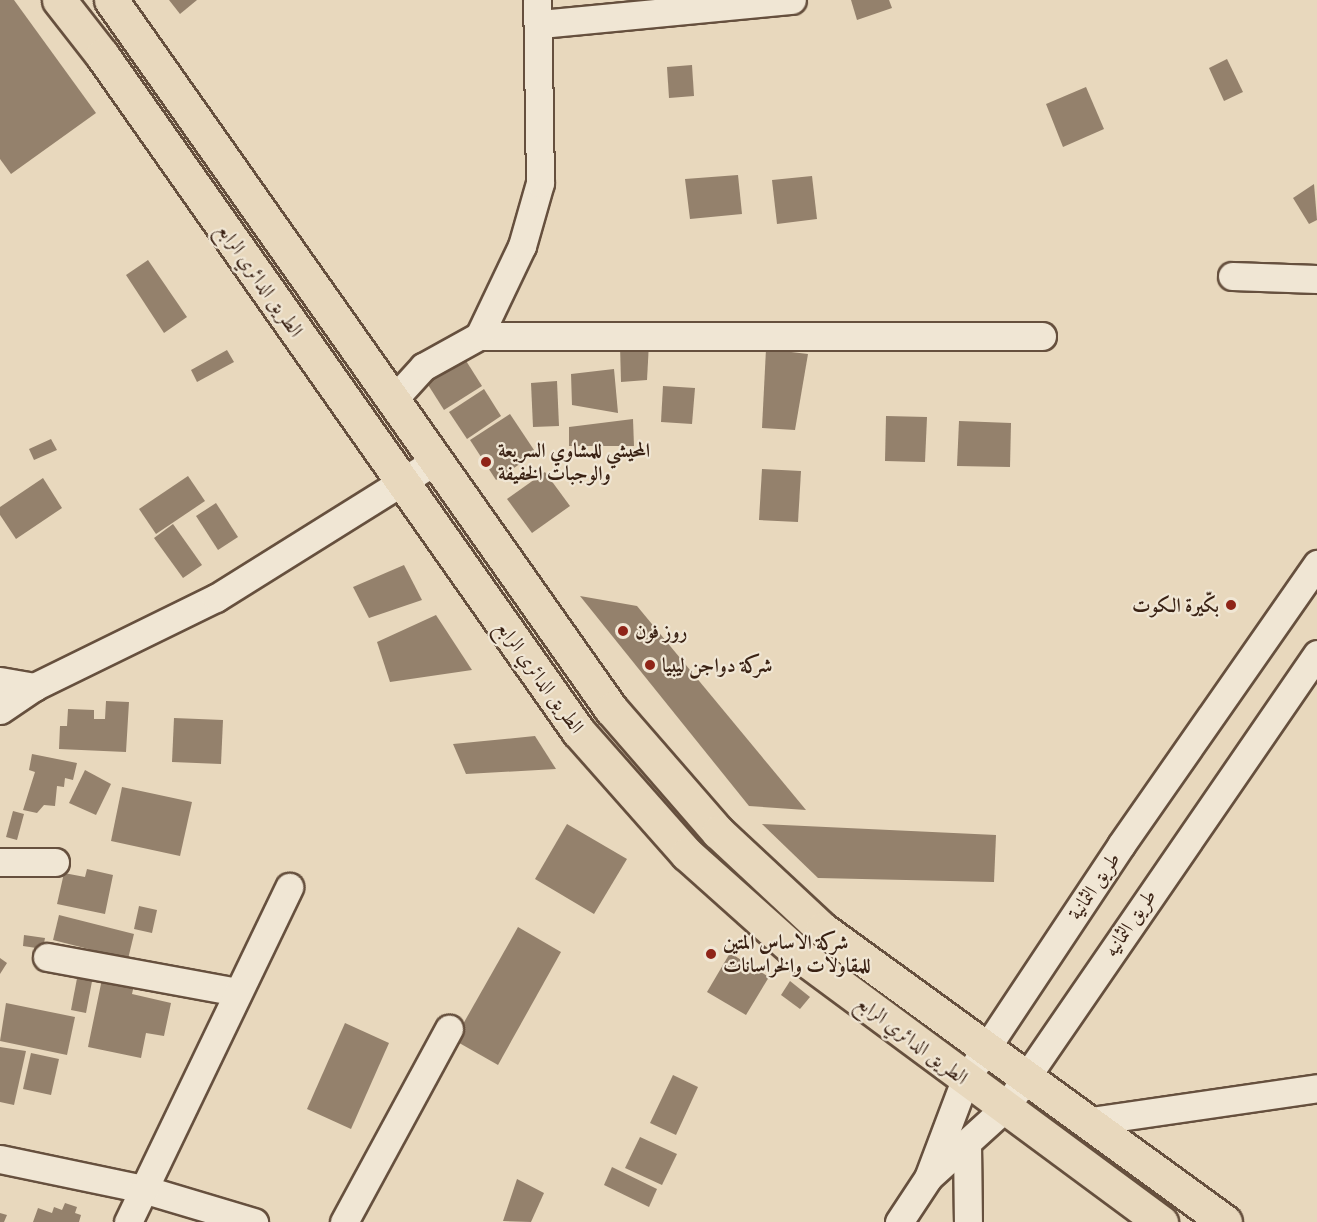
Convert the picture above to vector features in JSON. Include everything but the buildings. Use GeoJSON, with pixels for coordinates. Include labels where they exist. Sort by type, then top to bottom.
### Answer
{"type":"FeatureCollection","features":[{"type":"Feature","properties":{"kind":"main road","name":"الطريق الدائري الرابع"},"geometry":{"type":"LineString","coordinates":[[59,0],[102,55],[578,731],[687,854],[801,956],[965,1080],[1161,1222]]}},
{"type":"Feature","properties":{"kind":"main road","name":"الطريق الدائري الرابع"},"geometry":{"type":"LineString","coordinates":[[111,0],[610,709],[718,832],[822,929],[1225,1222]]}},
{"type":"Feature","properties":{"kind":"street"},"geometry":{"type":"LineString","coordinates":[[479,336],[522,246],[540,183],[539,12],[792,0]]}},
{"type":"Feature","properties":{"kind":"street"},"geometry":{"type":"LineString","coordinates":[[1232,276],[1317,279]]}},
{"type":"Feature","properties":{"kind":"street"},"geometry":{"type":"LineString","coordinates":[[393,400],[423,368],[479,336],[1042,336]]}},
{"type":"Feature","properties":{"kind":"street"},"geometry":{"type":"LineString","coordinates":[[0,711],[34,687],[216,598],[434,462]]}},
{"type":"Feature","properties":{"kind":"street","name":"طريق الثمانية"},"geometry":{"type":"LineString","coordinates":[[899,1222],[928,1178],[965,1080],[1121,845],[1317,564]]}},
{"type":"Feature","properties":{"kind":"street","name":"طريق الثمانيه"},"geometry":{"type":"LineString","coordinates":[[928,1178],[1005,1108],[1317,654]]}},
{"type":"Feature","properties":{"kind":"street"},"geometry":{"type":"LineString","coordinates":[[0,681],[34,687]]}},
{"type":"Feature","properties":{"kind":"street"},"geometry":{"type":"LineString","coordinates":[[0,862],[55,862]]}},
{"type":"Feature","properties":{"kind":"street"},"geometry":{"type":"LineString","coordinates":[[128,1222],[289,887]]}},
{"type":"Feature","properties":{"kind":"street"},"geometry":{"type":"LineString","coordinates":[[47,957],[238,992]]}},
{"type":"Feature","properties":{"kind":"street"},"geometry":{"type":"LineString","coordinates":[[344,1222],[449,1029]]}},
{"type":"Feature","properties":{"kind":"street"},"geometry":{"type":"LineString","coordinates":[[1085,1122],[1317,1088]]}},
{"type":"Feature","properties":{"kind":"street"},"geometry":{"type":"LineString","coordinates":[[967,1143],[968,1222]]}},
{"type":"Feature","properties":{"kind":"street"},"geometry":{"type":"LineString","coordinates":[[0,1160],[143,1189],[254,1222]]}},
{"type":"Feature","properties":{"kind":"place","name":"المحيشي للمشاوي السريعة والوجبات الخفيفة"},"geometry":{"type":"Point","coordinates":[486,462]}},
{"type":"Feature","properties":{"kind":"place","name":"بكّيرة الكوت"},"geometry":{"type":"Point","coordinates":[1231,605]}},
{"type":"Feature","properties":{"kind":"place","name":"روز فون"},"geometry":{"type":"Point","coordinates":[623,631]}},
{"type":"Feature","properties":{"kind":"place","name":"شركة دواجن ليبيا"},"geometry":{"type":"Point","coordinates":[650,665]}},
{"type":"Feature","properties":{"kind":"place","name":"شركة الاساس المتين للمقاولات والخراسانات"},"geometry":{"type":"Point","coordinates":[711,954]}}]}
